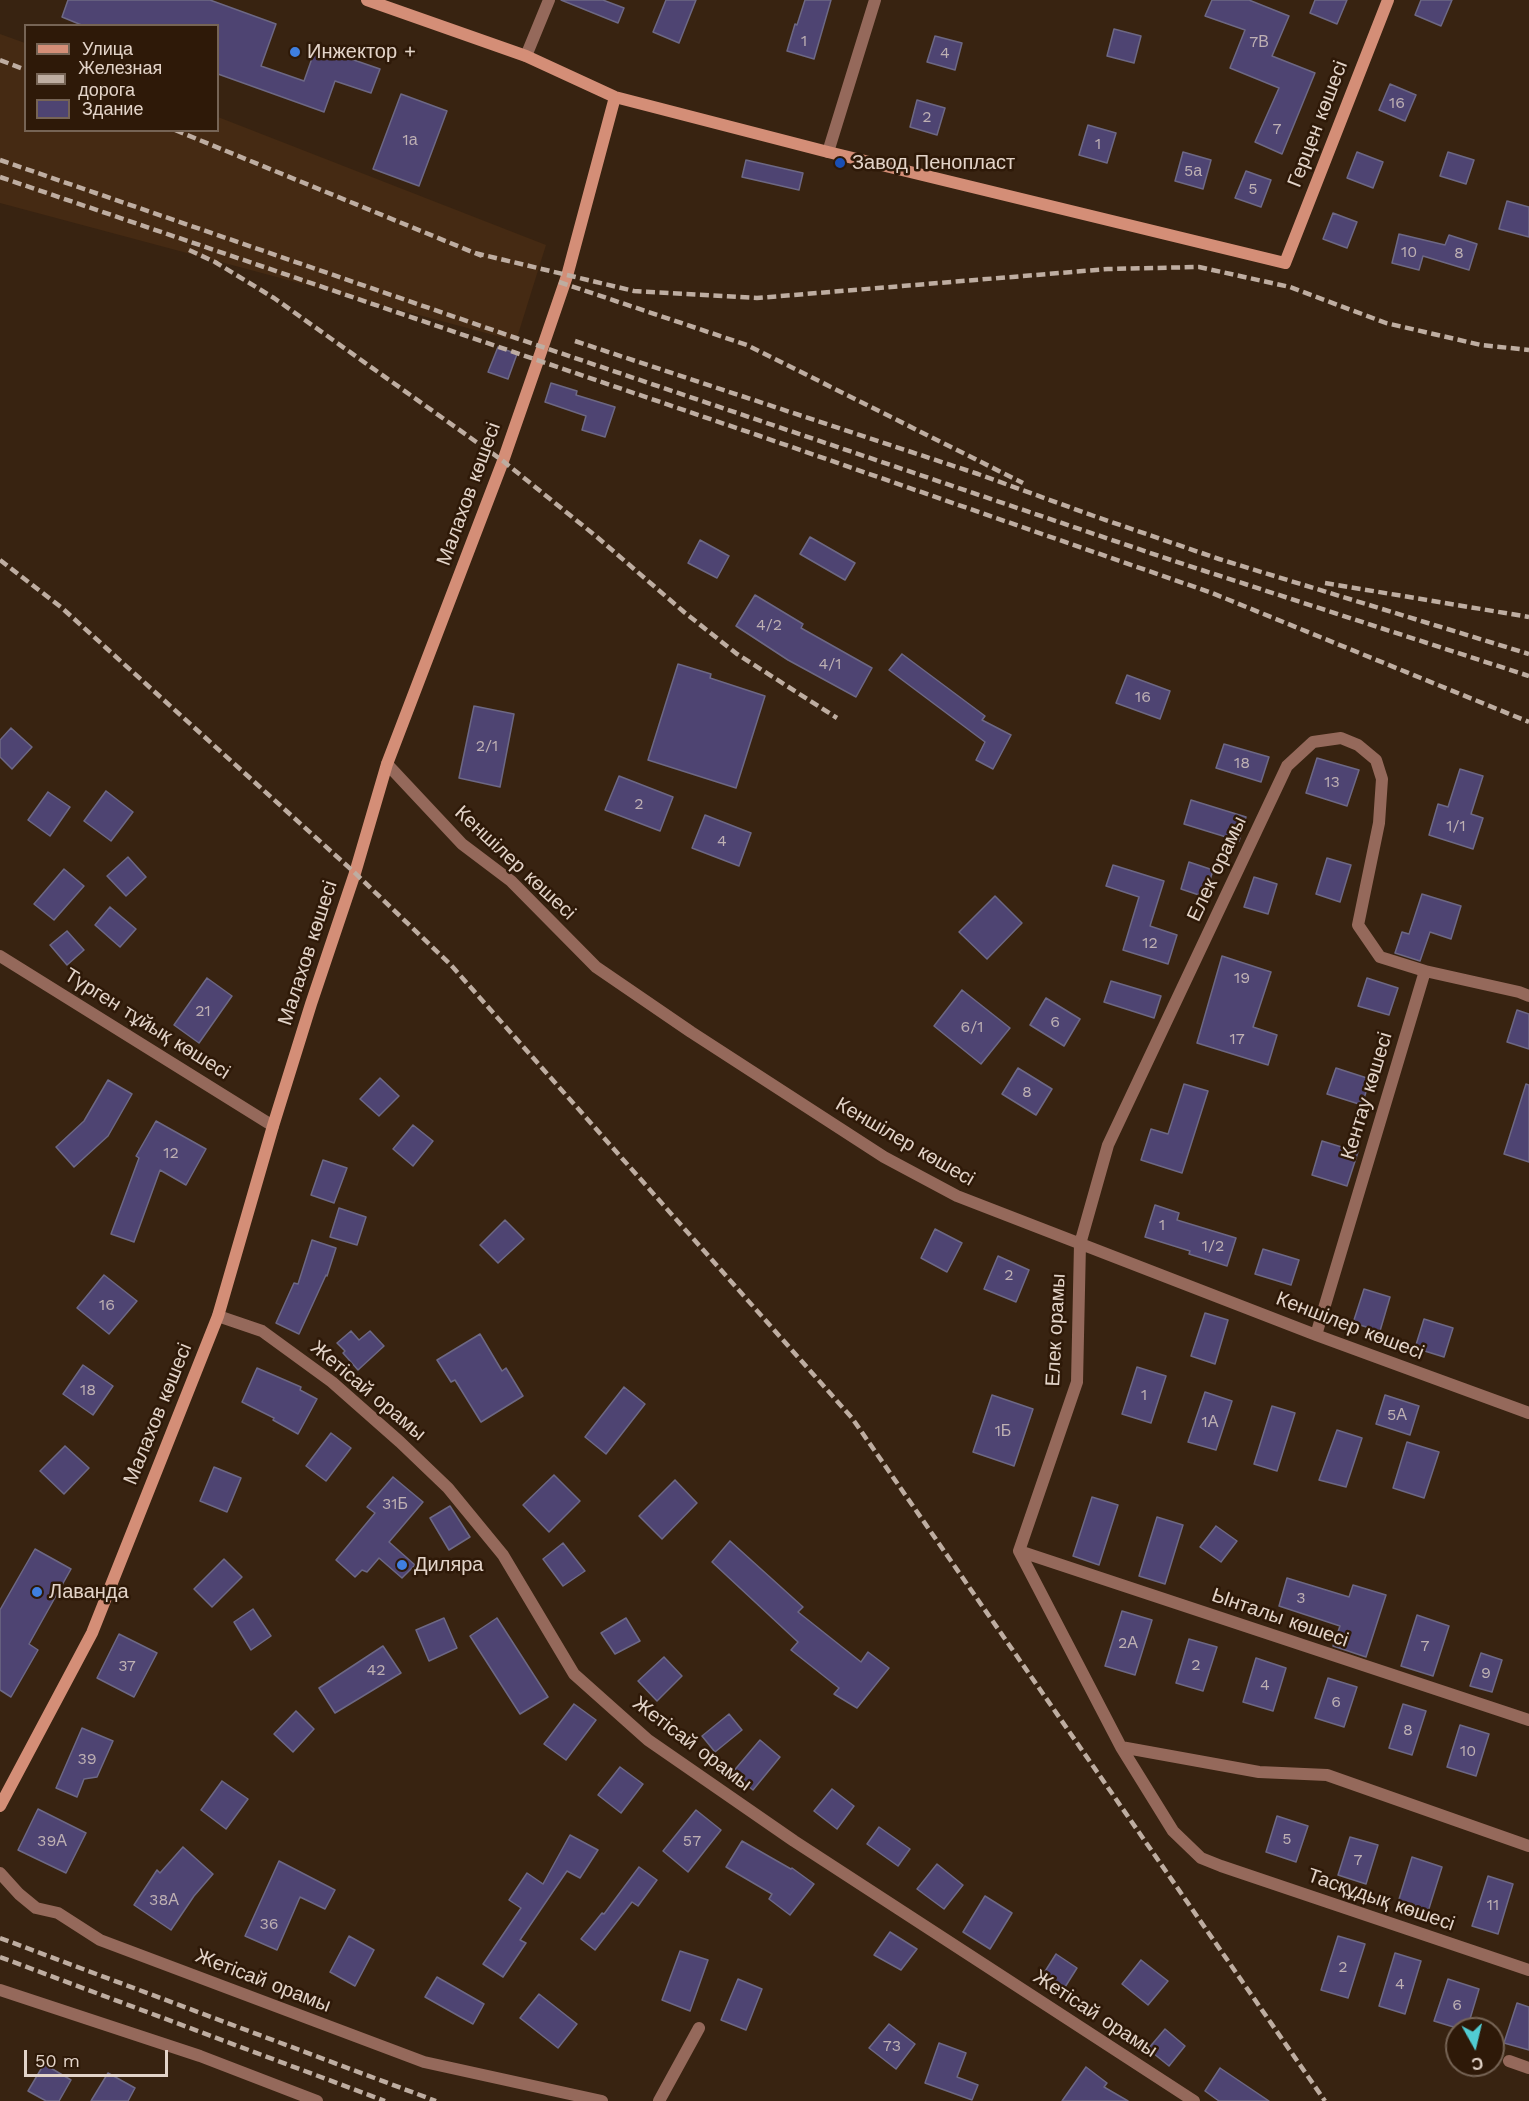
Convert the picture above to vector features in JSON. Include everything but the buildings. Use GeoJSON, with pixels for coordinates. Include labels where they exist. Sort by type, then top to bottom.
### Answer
{"type":"FeatureCollection","features":[{"type":"Feature","properties":{"kind":"main road"},"geometry":{"type":"LineString","coordinates":[[367,0],[526,57],[615,97],[828,152]]}},
{"type":"Feature","properties":{"kind":"main road","name":"Герцен көшесі"},"geometry":{"type":"LineString","coordinates":[[828,152],[1285,263],[1388,0]]}},
{"type":"Feature","properties":{"kind":"main road","name":"Малахов көшесі"},"geometry":{"type":"LineString","coordinates":[[0,1806],[92,1633],[218,1316],[273,1126],[352,883],[387,764],[503,461],[567,276],[615,97]]}},
{"type":"Feature","properties":{"kind":"street"},"geometry":{"type":"LineString","coordinates":[[526,57],[549,0]]}},
{"type":"Feature","properties":{"kind":"street"},"geometry":{"type":"LineString","coordinates":[[828,152],[875,0]]}},
{"type":"Feature","properties":{"kind":"street","name":"Елек орамы"},"geometry":{"type":"LineString","coordinates":[[1019,1551],[1077,1382],[1080,1244],[1108,1145],[1287,766],[1313,742],[1341,738],[1358,745],[1376,760],[1382,779],[1379,823],[1358,925],[1380,957],[1425,971]]}},
{"type":"Feature","properties":{"kind":"street","name":"Кеншілер көшесі"},"geometry":{"type":"LineString","coordinates":[[387,764],[462,844],[511,881],[596,967],[691,1032],[884,1157],[957,1196],[1316,1335],[1529,1413]]}},
{"type":"Feature","properties":{"kind":"street","name":"Түрген тұйық көшесі"},"geometry":{"type":"LineString","coordinates":[[0,956],[273,1126]]}},
{"type":"Feature","properties":{"kind":"street"},"geometry":{"type":"LineString","coordinates":[[1425,971],[1529,996]]}},
{"type":"Feature","properties":{"kind":"street","name":"Кентау көшесі"},"geometry":{"type":"LineString","coordinates":[[1316,1335],[1425,971]]}},
{"type":"Feature","properties":{"kind":"street","name":"Жетісай орамы"},"geometry":{"type":"LineString","coordinates":[[218,1316],[262,1331],[323,1376],[400,1442],[448,1488],[503,1555],[574,1674],[648,1740],[794,1841],[1194,2101]]}},
{"type":"Feature","properties":{"kind":"street"},"geometry":{"type":"LineString","coordinates":[[1019,1551],[1121,1747],[1259,1772],[1327,1775],[1529,1846]]}},
{"type":"Feature","properties":{"kind":"street","name":"Ынталы көшесі"},"geometry":{"type":"LineString","coordinates":[[1019,1551],[1529,1720]]}},
{"type":"Feature","properties":{"kind":"street","name":"Тасқұдық көшесі"},"geometry":{"type":"LineString","coordinates":[[1121,1747],[1173,1831],[1201,1858],[1529,1970]]}},
{"type":"Feature","properties":{"kind":"street","name":"Жетісай орамы"},"geometry":{"type":"LineString","coordinates":[[0,1873],[36,1908],[58,1914],[100,1940],[155,1961],[424,2062],[602,2101]]}},
{"type":"Feature","properties":{"kind":"street"},"geometry":{"type":"LineString","coordinates":[[0,1990],[200,2056],[316,2101]]}},
{"type":"Feature","properties":{"kind":"street"},"geometry":{"type":"LineString","coordinates":[[659,2101],[699,2028]]}},
{"type":"Feature","properties":{"kind":"street"},"geometry":{"type":"LineString","coordinates":[[1509,2061],[1529,2068]]}},
{"type":"Feature","properties":{"kind":"shaded area"},"geometry":{"type":"Polygon","coordinates":[[[0,34],[24,43],[24,132],[219,132],[219,117],[546,245],[516,341],[0,203],[0,34]]]}},
{"type":"Feature","properties":{"kind":"railway"},"geometry":{"type":"LineString","coordinates":[[0,60],[24,69]]}},
{"type":"Feature","properties":{"kind":"railway"},"geometry":{"type":"LineString","coordinates":[[180,132],[482,256]]}},
{"type":"Feature","properties":{"kind":"railway"},"geometry":{"type":"LineString","coordinates":[[0,160],[1174,561],[1529,676]]}},
{"type":"Feature","properties":{"kind":"railway"},"geometry":{"type":"LineString","coordinates":[[0,177],[1212,593],[1529,722]]}},
{"type":"Feature","properties":{"kind":"railway"},"geometry":{"type":"LineString","coordinates":[[189,250],[215,262],[274,298],[503,461],[737,654],[837,718]]}},
{"type":"Feature","properties":{"kind":"railway"},"geometry":{"type":"LineString","coordinates":[[475,253],[634,291],[757,298],[1108,269],[1199,267],[1290,287],[1386,323],[1481,345],[1529,350]]}},
{"type":"Feature","properties":{"kind":"railway"},"geometry":{"type":"LineString","coordinates":[[559,282],[747,345],[1023,483]]}},
{"type":"Feature","properties":{"kind":"railway"},"geometry":{"type":"LineString","coordinates":[[575,341],[978,474],[1219,559],[1529,654]]}},
{"type":"Feature","properties":{"kind":"railway"},"geometry":{"type":"LineString","coordinates":[[0,560],[62,608],[355,873],[450,964],[852,1418],[1325,2101]]}},
{"type":"Feature","properties":{"kind":"railway"},"geometry":{"type":"LineString","coordinates":[[1325,583],[1529,617]]}},
{"type":"Feature","properties":{"kind":"railway"},"geometry":{"type":"LineString","coordinates":[[0,1938],[436,2101]]}},
{"type":"Feature","properties":{"kind":"railway"},"geometry":{"type":"LineString","coordinates":[[0,1957],[385,2101]]}},
{"type":"Feature","properties":{"kind":"place","name":"Инжектор +"},"geometry":{"type":"Point","coordinates":[295,52]}},
{"type":"Feature","properties":{"kind":"place","name":"Завод Пенопласт"},"geometry":{"type":"Point","coordinates":[840,163]}},
{"type":"Feature","properties":{"kind":"place","name":"Диляра"},"geometry":{"type":"Point","coordinates":[402,1565]}},
{"type":"Feature","properties":{"kind":"place","name":"Лаванда"},"geometry":{"type":"Point","coordinates":[37,1592]}}]}
